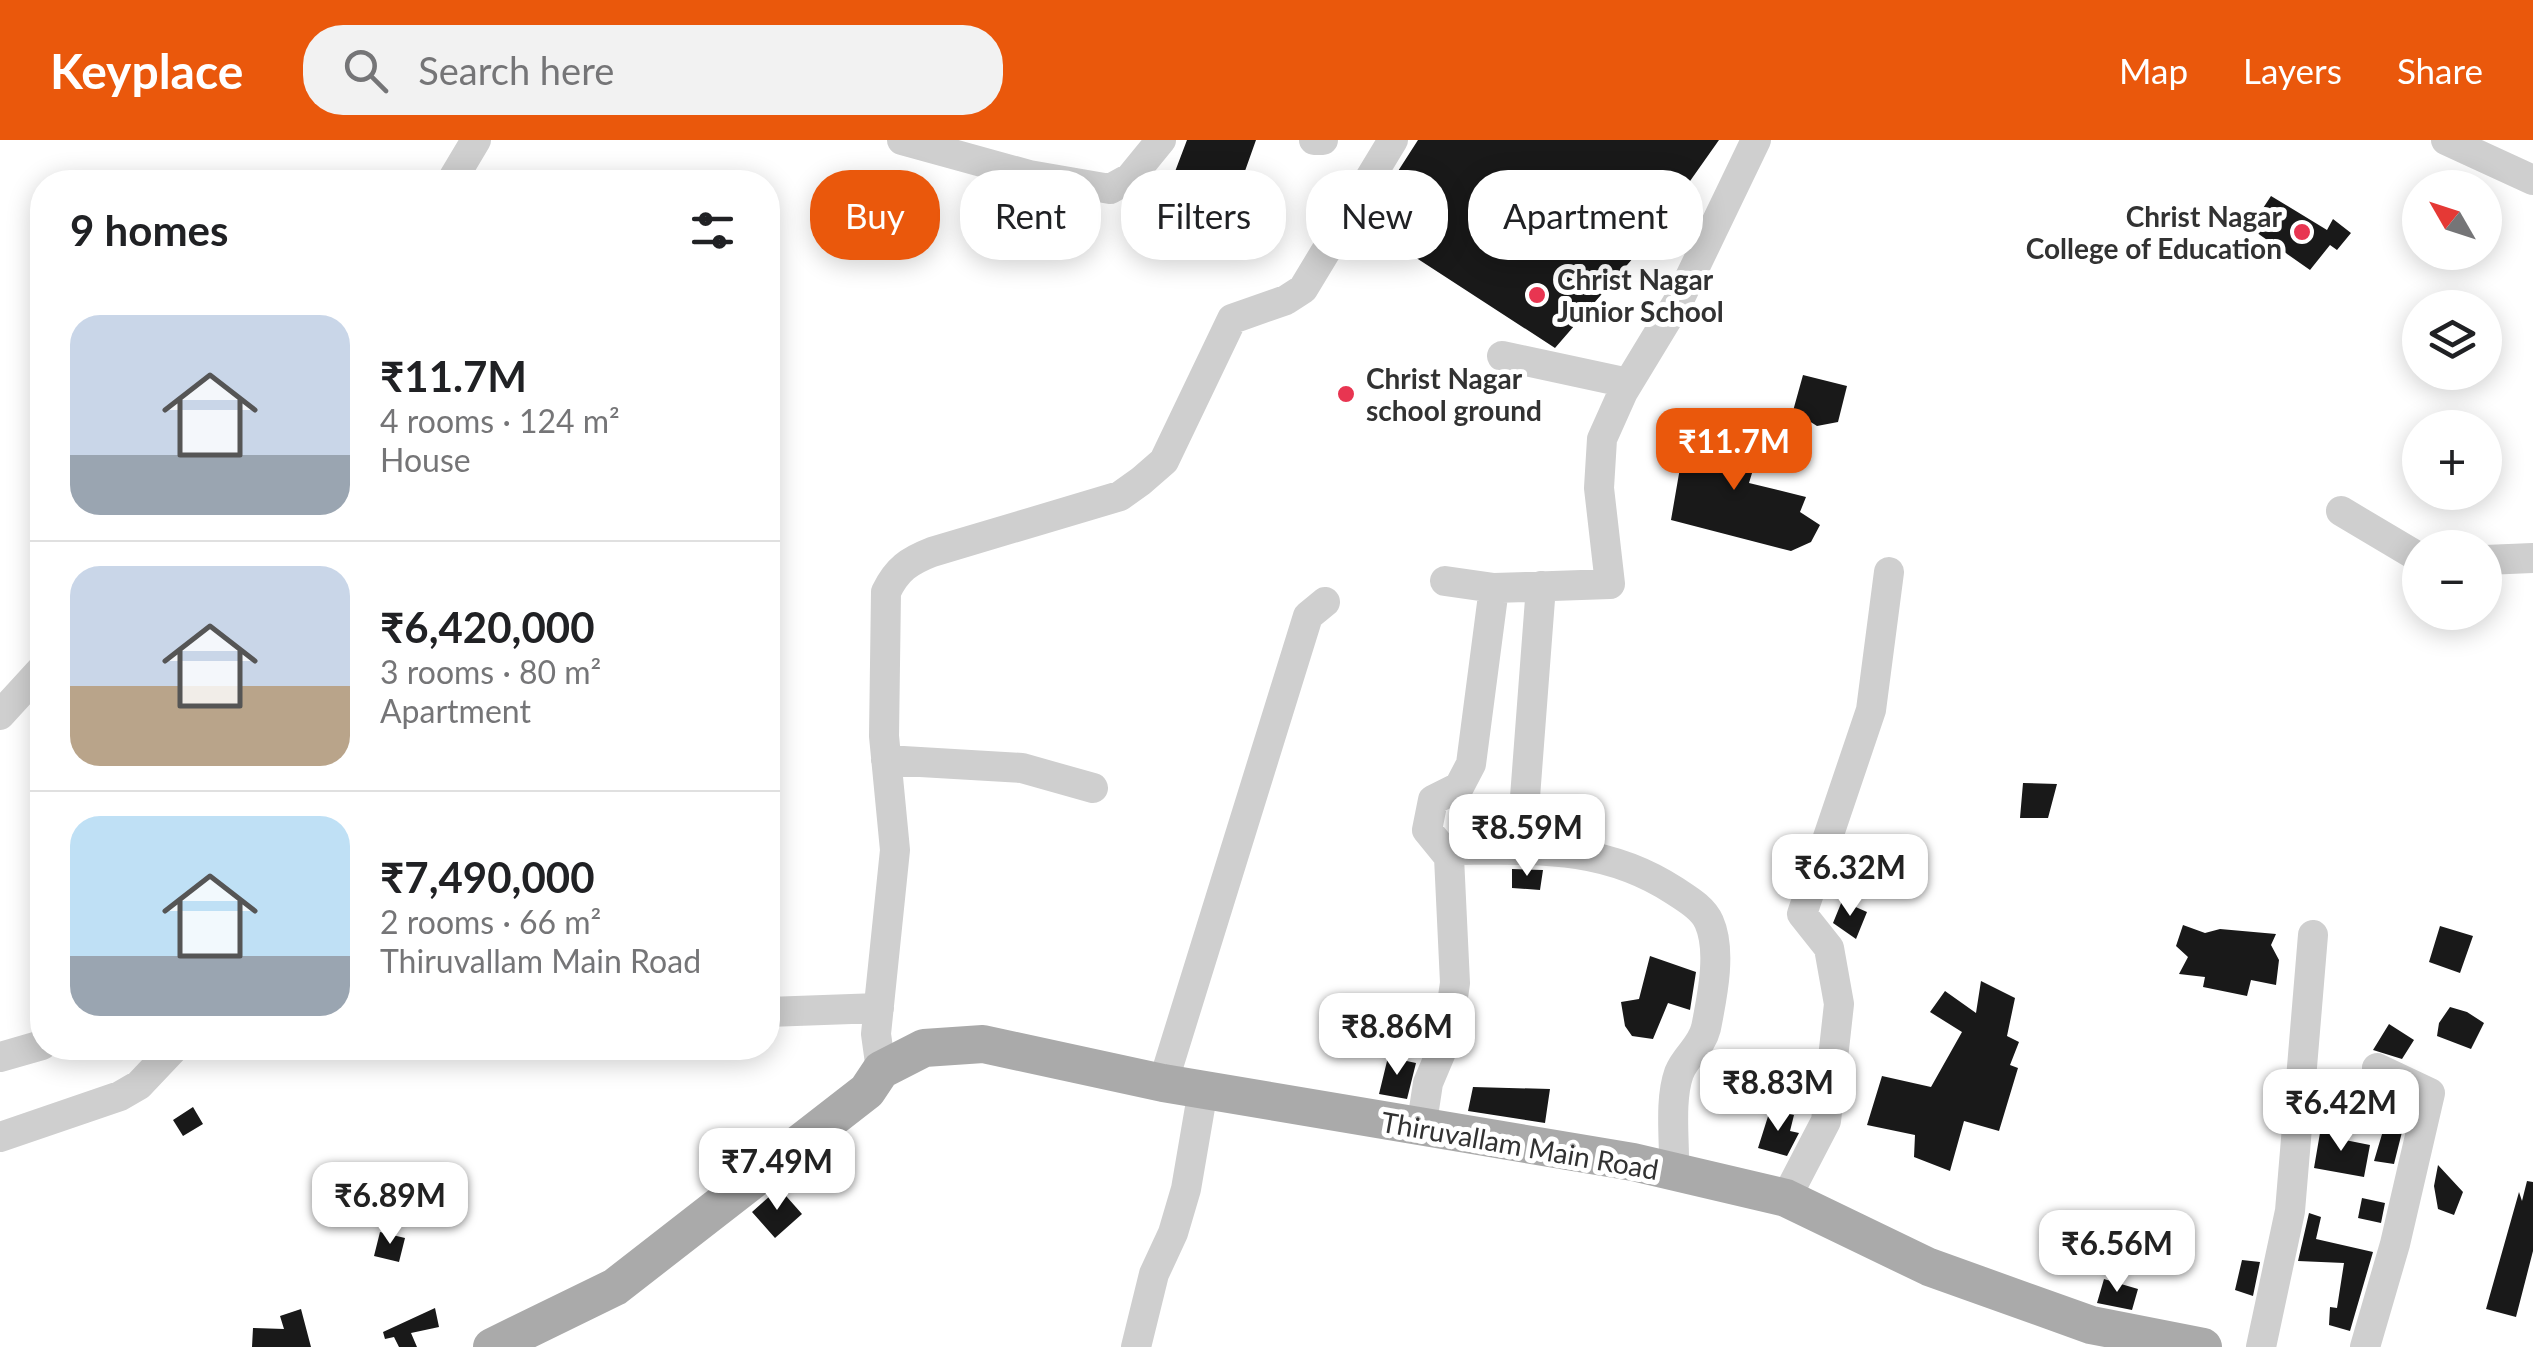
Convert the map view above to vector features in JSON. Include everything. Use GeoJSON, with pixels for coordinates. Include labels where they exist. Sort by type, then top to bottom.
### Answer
{"type":"FeatureCollection","features":[{"type":"Feature","properties":{"kind":"main road","name":"Thiruvallam Main Road"},"geometry":{"type":"LineString","coordinates":[[492,1347],[615,1287],[867,1092],[880,1070],[924,1048],[983,1044],[1163,1083],[1674,1172],[1786,1198],[1929,1267],[2091,1325],[2202,1347]]}},
{"type":"Feature","properties":{"kind":"street"},"geometry":{"type":"LineString","coordinates":[[458,170],[476,140]]}},
{"type":"Feature","properties":{"kind":"street"},"geometry":{"type":"LineString","coordinates":[[902,140],[1029,175],[1110,188],[1130,178],[1161,140]]}},
{"type":"Feature","properties":{"kind":"street"},"geometry":{"type":"LineString","coordinates":[[1314,140],[1322,140]]}},
{"type":"Feature","properties":{"kind":"street"},"geometry":{"type":"LineString","coordinates":[[880,1070],[876,1034],[895,850],[886,760],[886,592],[894,575],[910,560],[932,552],[1120,496],[1164,461],[1232,319],[1286,300],[1304,289],[1393,140]]}},
{"type":"Feature","properties":{"kind":"street"},"geometry":{"type":"LineString","coordinates":[[1445,580],[1494,588],[1610,584],[1599,488],[1602,438],[1628,384],[1680,298],[1756,140]]}},
{"type":"Feature","properties":{"kind":"street"},"geometry":{"type":"LineString","coordinates":[[2446,140],[2533,180]]}},
{"type":"Feature","properties":{"kind":"street"},"geometry":{"type":"LineString","coordinates":[[1502,356],[1628,384]]}},
{"type":"Feature","properties":{"kind":"street"},"geometry":{"type":"LineString","coordinates":[[2341,510],[2402,547]]}},
{"type":"Feature","properties":{"kind":"street"},"geometry":{"type":"LineString","coordinates":[[2502,559],[2533,558]]}},
{"type":"Feature","properties":{"kind":"street"},"geometry":{"type":"LineString","coordinates":[[1786,1198],[1826,1121],[1840,1004],[1829,948],[1802,914],[1871,710],[1889,572]]}},
{"type":"Feature","properties":{"kind":"street"},"geometry":{"type":"LineString","coordinates":[[1520,850],[1541,586]]}},
{"type":"Feature","properties":{"kind":"street"},"geometry":{"type":"LineString","coordinates":[[1421,1128],[1428,1082],[1442,1054],[1453,1010],[1454,934],[1446,850],[1429,834],[1427,825],[1433,800],[1459,787],[1472,764],[1494,588]]}},
{"type":"Feature","properties":{"kind":"street"},"geometry":{"type":"LineString","coordinates":[[1163,1083],[1308,616],[1324,602]]}},
{"type":"Feature","properties":{"kind":"street"},"geometry":{"type":"LineString","coordinates":[[0,715],[30,683]]}},
{"type":"Feature","properties":{"kind":"street"},"geometry":{"type":"LineString","coordinates":[[886,760],[1022,768],[1092,788]]}},
{"type":"Feature","properties":{"kind":"street"},"geometry":{"type":"LineString","coordinates":[[1446,850],[1520,850],[1625,863],[1694,905],[1710,923],[1714,971],[1710,1001],[1702,1043],[1678,1075],[1674,1172]]}},
{"type":"Feature","properties":{"kind":"street"},"geometry":{"type":"LineString","coordinates":[[2260,1347],[2290,1211],[2313,936]]}},
{"type":"Feature","properties":{"kind":"street"},"geometry":{"type":"LineString","coordinates":[[780,1012],[879,1008]]}},
{"type":"Feature","properties":{"kind":"street"},"geometry":{"type":"LineString","coordinates":[[0,1057],[30,1048]]}},
{"type":"Feature","properties":{"kind":"street"},"geometry":{"type":"LineString","coordinates":[[0,1137],[120,1096],[139,1085],[163,1060]]}},
{"type":"Feature","properties":{"kind":"street"},"geometry":{"type":"LineString","coordinates":[[2365,1347],[2395,1244],[2430,1093],[2377,1068]]}},
{"type":"Feature","properties":{"kind":"street"},"geometry":{"type":"LineString","coordinates":[[1136,1347],[1154,1274],[1173,1233],[1186,1189],[1203,1090]]}},
{"type":"Feature","properties":{"kind":"building"},"geometry":{"type":"Polygon","coordinates":[[[1187,140],[1256,140],[1245,170],[1176,170],[1187,140]]]}},
{"type":"Feature","properties":{"kind":"building"},"geometry":{"type":"Polygon","coordinates":[[[1418,140],[1719,140],[1698,170],[1468,170],[1468,260],[1631,260],[1555,348],[1419,260],[1448,260],[1448,170],[1399,170],[1418,140]]]}},
{"type":"Feature","properties":{"kind":"building","name":"Christ Nagar College of Education"},"geometry":{"type":"Polygon","coordinates":[[[2271,196],[2327,230],[2333,219],[2351,233],[2337,250],[2330,245],[2310,270],[2250,228],[2271,196]]]}},
{"type":"Feature","properties":{"kind":"building"},"geometry":{"type":"Polygon","coordinates":[[[1803,375],[1847,386],[1838,422],[1817,426],[1793,411],[1803,375]]]}},
{"type":"Feature","properties":{"kind":"building"},"geometry":{"type":"Polygon","coordinates":[[[1680,420],[1759,450],[1749,483],[1806,497],[1800,512],[1820,525],[1811,542],[1791,551],[1671,520],[1681,462],[1674,460],[1680,420]]]}},
{"type":"Feature","properties":{"kind":"building"},"geometry":{"type":"Polygon","coordinates":[[[2023,783],[2057,784],[2048,818],[2020,818],[2023,783]]]}},
{"type":"Feature","properties":{"kind":"building"},"geometry":{"type":"Polygon","coordinates":[[[1512,869],[1543,870],[1540,890],[1512,888],[1512,869]]]}},
{"type":"Feature","properties":{"kind":"building"},"geometry":{"type":"Polygon","coordinates":[[[1842,901],[1867,912],[1856,939],[1833,923],[1842,901]]]}},
{"type":"Feature","properties":{"kind":"building"},"geometry":{"type":"Polygon","coordinates":[[[2183,925],[2205,933],[2220,929],[2276,934],[2271,945],[2279,960],[2276,985],[2251,980],[2247,996],[2203,987],[2205,977],[2179,974],[2188,957],[2176,946],[2183,925]]]}},
{"type":"Feature","properties":{"kind":"building"},"geometry":{"type":"Polygon","coordinates":[[[2440,926],[2473,936],[2460,973],[2429,962],[2440,926]]]}},
{"type":"Feature","properties":{"kind":"building"},"geometry":{"type":"Polygon","coordinates":[[[1650,956],[1696,972],[1690,1010],[1668,1003],[1653,1039],[1632,1036],[1625,1026],[1621,1002],[1639,999],[1650,956]]]}},
{"type":"Feature","properties":{"kind":"building"},"geometry":{"type":"Polygon","coordinates":[[[1981,981],[2015,998],[2007,1036],[2019,1042],[2010,1065],[2018,1068],[1999,1131],[1964,1121],[1950,1171],[1914,1157],[1915,1135],[1867,1125],[1882,1076],[1931,1087],[1962,1032],[1930,1012],[1945,991],[1976,1013],[1981,981]]]}},
{"type":"Feature","properties":{"kind":"building"},"geometry":{"type":"Polygon","coordinates":[[[2450,1007],[2484,1023],[2471,1049],[2437,1036],[2439,1023],[2450,1007]]]}},
{"type":"Feature","properties":{"kind":"building"},"geometry":{"type":"Polygon","coordinates":[[[2389,1024],[2414,1040],[2402,1059],[2373,1050],[2389,1024]]]}},
{"type":"Feature","properties":{"kind":"building"},"geometry":{"type":"Polygon","coordinates":[[[1388,1057],[1416,1063],[1407,1099],[1379,1094],[1388,1057]]]}},
{"type":"Feature","properties":{"kind":"building"},"geometry":{"type":"Polygon","coordinates":[[[1757,1074],[1770,1077],[1772,1090],[1762,1114],[1745,1114],[1748,1104],[1734,1100],[1739,1078],[1757,1074]]]}},
{"type":"Feature","properties":{"kind":"building"},"geometry":{"type":"Polygon","coordinates":[[[1473,1087],[1550,1089],[1545,1123],[1468,1111],[1473,1087]]]}},
{"type":"Feature","properties":{"kind":"building"},"geometry":{"type":"Polygon","coordinates":[[[2363,1105],[2406,1116],[2394,1164],[2374,1161],[2385,1124],[2360,1112],[2363,1105]]]}},
{"type":"Feature","properties":{"kind":"building"},"geometry":{"type":"Polygon","coordinates":[[[193,1107],[203,1124],[183,1136],[173,1120],[193,1107]]]}},
{"type":"Feature","properties":{"kind":"building"},"geometry":{"type":"Polygon","coordinates":[[[1770,1110],[1794,1115],[1790,1131],[1799,1133],[1787,1156],[1758,1148],[1770,1110]]]}},
{"type":"Feature","properties":{"kind":"building"},"geometry":{"type":"Polygon","coordinates":[[[2321,1127],[2338,1130],[2337,1134],[2346,1136],[2345,1140],[2370,1145],[2364,1177],[2314,1168],[2321,1127]]]}},
{"type":"Feature","properties":{"kind":"building"},"geometry":{"type":"Polygon","coordinates":[[[2438,1165],[2463,1192],[2454,1215],[2438,1209],[2434,1186],[2438,1165]]]}},
{"type":"Feature","properties":{"kind":"building"},"geometry":{"type":"Polygon","coordinates":[[[2527,1181],[2533,1182],[2533,1251],[2516,1317],[2486,1309],[2519,1192],[2522,1201],[2527,1181]]]}},
{"type":"Feature","properties":{"kind":"building"},"geometry":{"type":"Polygon","coordinates":[[[779,1188],[802,1214],[775,1238],[752,1212],[779,1188]]]}},
{"type":"Feature","properties":{"kind":"building"},"geometry":{"type":"Polygon","coordinates":[[[2362,1198],[2385,1203],[2381,1223],[2358,1218],[2362,1198]]]}},
{"type":"Feature","properties":{"kind":"building"},"geometry":{"type":"Polygon","coordinates":[[[2309,1213],[2321,1217],[2316,1239],[2373,1252],[2350,1331],[2329,1325],[2330,1307],[2337,1308],[2344,1263],[2298,1261],[2309,1213]]]}},
{"type":"Feature","properties":{"kind":"building"},"geometry":{"type":"Polygon","coordinates":[[[380,1232],[405,1238],[399,1262],[374,1256],[380,1232]]]}},
{"type":"Feature","properties":{"kind":"building"},"geometry":{"type":"Polygon","coordinates":[[[2242,1260],[2260,1262],[2253,1296],[2235,1290],[2242,1260]]]}},
{"type":"Feature","properties":{"kind":"building"},"geometry":{"type":"Polygon","coordinates":[[[2104,1279],[2138,1289],[2132,1310],[2097,1303],[2104,1279]]]}},
{"type":"Feature","properties":{"kind":"building"},"geometry":{"type":"Polygon","coordinates":[[[435,1308],[439,1327],[411,1333],[417,1347],[399,1347],[394,1337],[385,1339],[383,1332],[435,1308]]]}},
{"type":"Feature","properties":{"kind":"building"},"geometry":{"type":"Polygon","coordinates":[[[301,1309],[311,1347],[252,1347],[253,1328],[284,1329],[280,1316],[301,1309]]]}},
{"type":"Feature","properties":{"kind":"place","name":"Christ Nagar College of Education"},"geometry":{"type":"Point","coordinates":[2302,232]}},
{"type":"Feature","properties":{"kind":"place","name":"Christ Nagar Junior School"},"geometry":{"type":"Point","coordinates":[1537,295]}},
{"type":"Feature","properties":{"kind":"place","name":"Christ Nagar school ground"},"geometry":{"type":"Point","coordinates":[1346,394]}}]}
